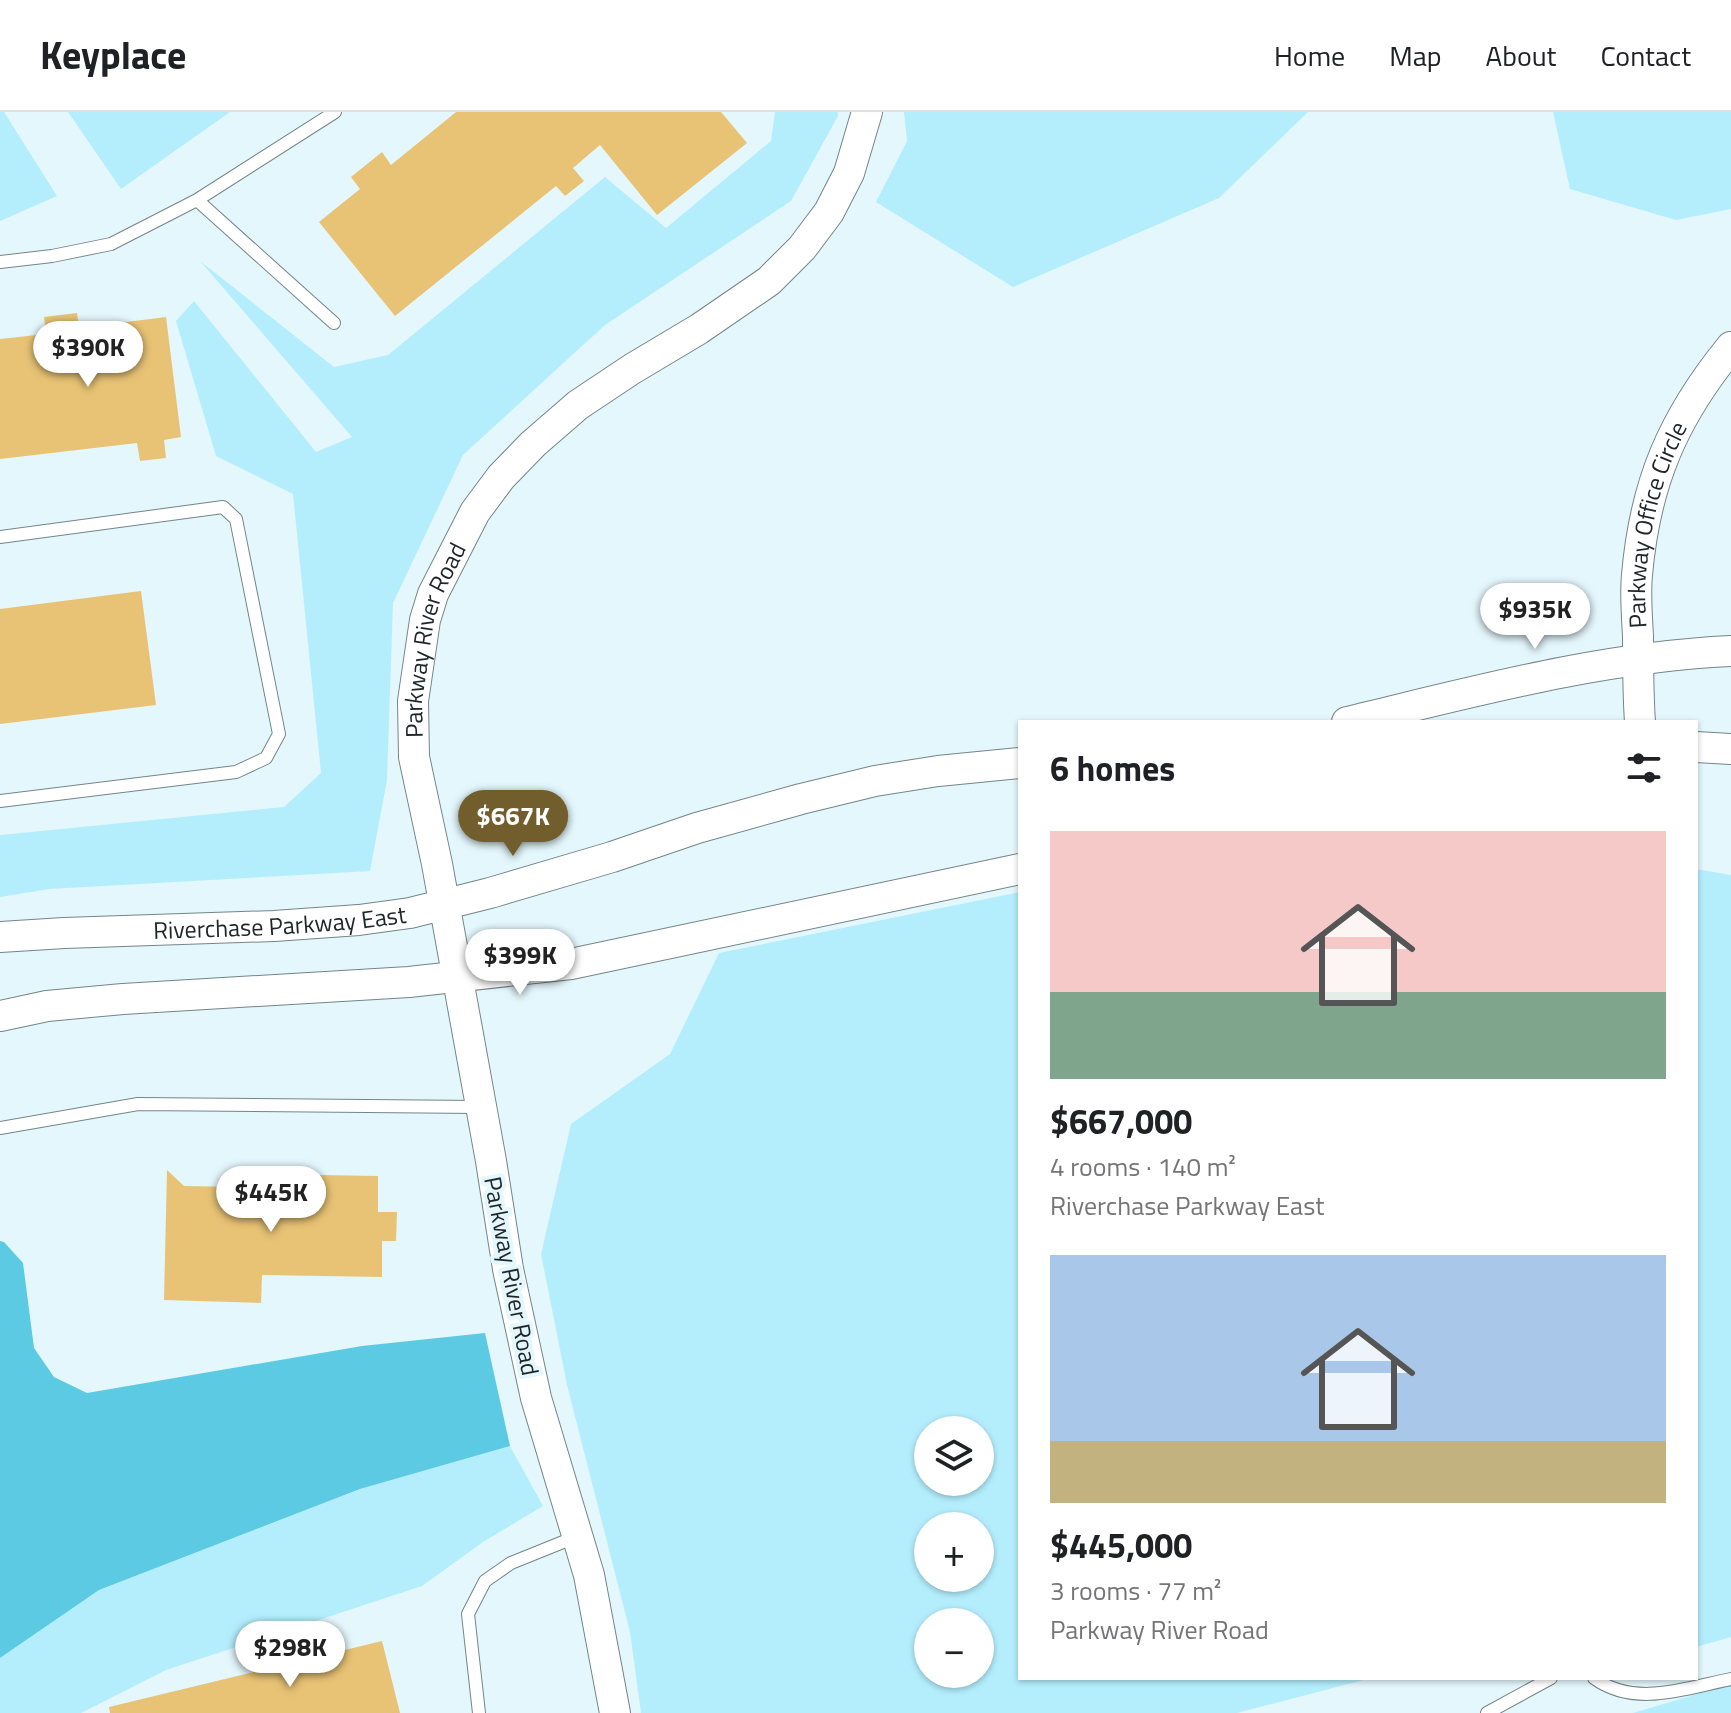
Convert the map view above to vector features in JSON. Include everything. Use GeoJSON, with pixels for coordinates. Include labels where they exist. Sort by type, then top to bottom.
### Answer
{"type":"FeatureCollection","features":[{"type":"Feature","properties":{"kind":"street","name":"Parkway River Road"},"geometry":{"type":"LineString","coordinates":[[615,1713],[589,1575],[533,1386],[508,1269],[444,904],[414,757],[413,701],[425,620],[433,594],[475,512],[533,444],[578,405],[769,281],[802,248],[829,212],[849,173],[867,112]]}},
{"type":"Feature","properties":{"kind":"street","name":"Parkway Office Circle"},"geometry":{"type":"LineString","coordinates":[[1640,720],[1637,577],[1647,505],[1678,424],[1705,379],[1731,347]]}},
{"type":"Feature","properties":{"kind":"street"},"geometry":{"type":"LineString","coordinates":[[1356,720],[1608,664],[1731,651]]}},
{"type":"Feature","properties":{"kind":"street"},"geometry":{"type":"LineString","coordinates":[[1698,747],[1731,749]]}},
{"type":"Feature","properties":{"kind":"street","name":"Riverchase Parkway East"},"geometry":{"type":"LineString","coordinates":[[0,937],[274,926],[410,913],[801,799],[875,781],[1018,763]]}},
{"type":"Feature","properties":{"kind":"street"},"geometry":{"type":"LineString","coordinates":[[0,1016],[47,1006],[123,999],[409,982],[571,964],[1018,869]]}},
{"type":"Feature","properties":{"kind":"lane"},"geometry":{"type":"LineString","coordinates":[[0,262],[52,256],[111,244],[197,200],[335,112]]}},
{"type":"Feature","properties":{"kind":"lane"},"geometry":{"type":"LineString","coordinates":[[197,200],[334,323]]}},
{"type":"Feature","properties":{"kind":"lane"},"geometry":{"type":"LineString","coordinates":[[0,537],[223,507],[236,519],[279,734],[266,758],[236,772],[0,801]]}},
{"type":"Feature","properties":{"kind":"lane"},"geometry":{"type":"LineString","coordinates":[[0,1128],[138,1104],[481,1107]]}},
{"type":"Feature","properties":{"kind":"lane"},"geometry":{"type":"LineString","coordinates":[[479,1713],[468,1614],[485,1581],[511,1563],[578,1536]]}},
{"type":"Feature","properties":{"kind":"lane"},"geometry":{"type":"LineString","coordinates":[[1597,1680],[1606,1687],[1631,1695],[1731,1679]]}},
{"type":"Feature","properties":{"kind":"lane"},"geometry":{"type":"LineString","coordinates":[[1487,1713],[1547,1680]]}},
{"type":"Feature","properties":{"kind":"shaded area"},"geometry":{"type":"Polygon","coordinates":[[[0,112],[4,112],[57,196],[0,221],[0,112]]]}},
{"type":"Feature","properties":{"kind":"shaded area"},"geometry":{"type":"Polygon","coordinates":[[[68,112],[230,112],[121,189],[68,112]]]}},
{"type":"Feature","properties":{"kind":"shaded area"},"geometry":{"type":"Polygon","coordinates":[[[775,112],[838,112],[791,201],[605,325],[463,455],[393,603],[387,780],[370,871],[49,889],[0,897],[0,835],[284,807],[321,773],[293,494],[216,456],[176,321],[194,301],[316,452],[352,437],[200,261],[334,367],[388,355],[605,177],[666,228],[771,141],[775,112]]]}},
{"type":"Feature","properties":{"kind":"shaded area"},"geometry":{"type":"Polygon","coordinates":[[[904,112],[1308,112],[1219,198],[1013,287],[876,202],[907,141],[904,112]]]}},
{"type":"Feature","properties":{"kind":"shaded area"},"geometry":{"type":"Polygon","coordinates":[[[1553,112],[1731,112],[1731,209],[1676,220],[1570,189],[1553,112]]]}},
{"type":"Feature","properties":{"kind":"shaded area"},"geometry":{"type":"Polygon","coordinates":[[[1698,869],[1731,875],[1731,1637],[1698,1646],[1698,869]]]}},
{"type":"Feature","properties":{"kind":"shaded area"},"geometry":{"type":"Polygon","coordinates":[[[1018,892],[1018,1680],[1363,1680],[1237,1713],[641,1713],[630,1632],[567,1385],[541,1254],[571,1124],[670,1054],[719,953],[1018,892]]]}},
{"type":"Feature","properties":{"kind":"shaded area"},"geometry":{"type":"Polygon","coordinates":[[[0,1241],[23,1263],[34,1348],[54,1377],[87,1393],[362,1346],[485,1333],[510,1446],[360,1489],[99,1590],[0,1658],[0,1241]]]}},
{"type":"Feature","properties":{"kind":"shaded area"},"geometry":{"type":"Polygon","coordinates":[[[510,1446],[543,1506],[483,1542],[422,1586],[166,1670],[81,1713],[0,1713],[0,1658],[99,1590],[360,1489],[510,1446]]]}},
{"type":"Feature","properties":{"kind":"shaded area"},"geometry":{"type":"Polygon","coordinates":[[[1731,1684],[1731,1713],[1633,1713],[1731,1684]]]}},
{"type":"Feature","properties":{"kind":"building"},"geometry":{"type":"Polygon","coordinates":[[[456,112],[721,112],[747,143],[657,215],[600,145],[573,168],[584,181],[565,196],[556,186],[395,316],[319,222],[360,189],[351,177],[382,152],[391,165],[456,112]]]}},
{"type":"Feature","properties":{"kind":"building"},"geometry":{"type":"Polygon","coordinates":[[[77,313],[79,328],[166,317],[181,437],[164,440],[166,458],[140,461],[137,443],[0,459],[0,339],[46,334],[44,317],[77,313]]]}},
{"type":"Feature","properties":{"kind":"building"},"geometry":{"type":"Polygon","coordinates":[[[141,591],[156,705],[0,724],[0,609],[141,591]]]}},
{"type":"Feature","properties":{"kind":"building"},"geometry":{"type":"Polygon","coordinates":[[[167,1170],[184,1186],[244,1187],[244,1178],[261,1178],[262,1174],[378,1176],[378,1212],[397,1212],[396,1241],[382,1241],[382,1277],[262,1275],[261,1303],[164,1300],[167,1170]]]}},
{"type":"Feature","properties":{"kind":"building"},"geometry":{"type":"Polygon","coordinates":[[[382,1641],[400,1713],[110,1713],[109,1707],[382,1641]]]}}]}
